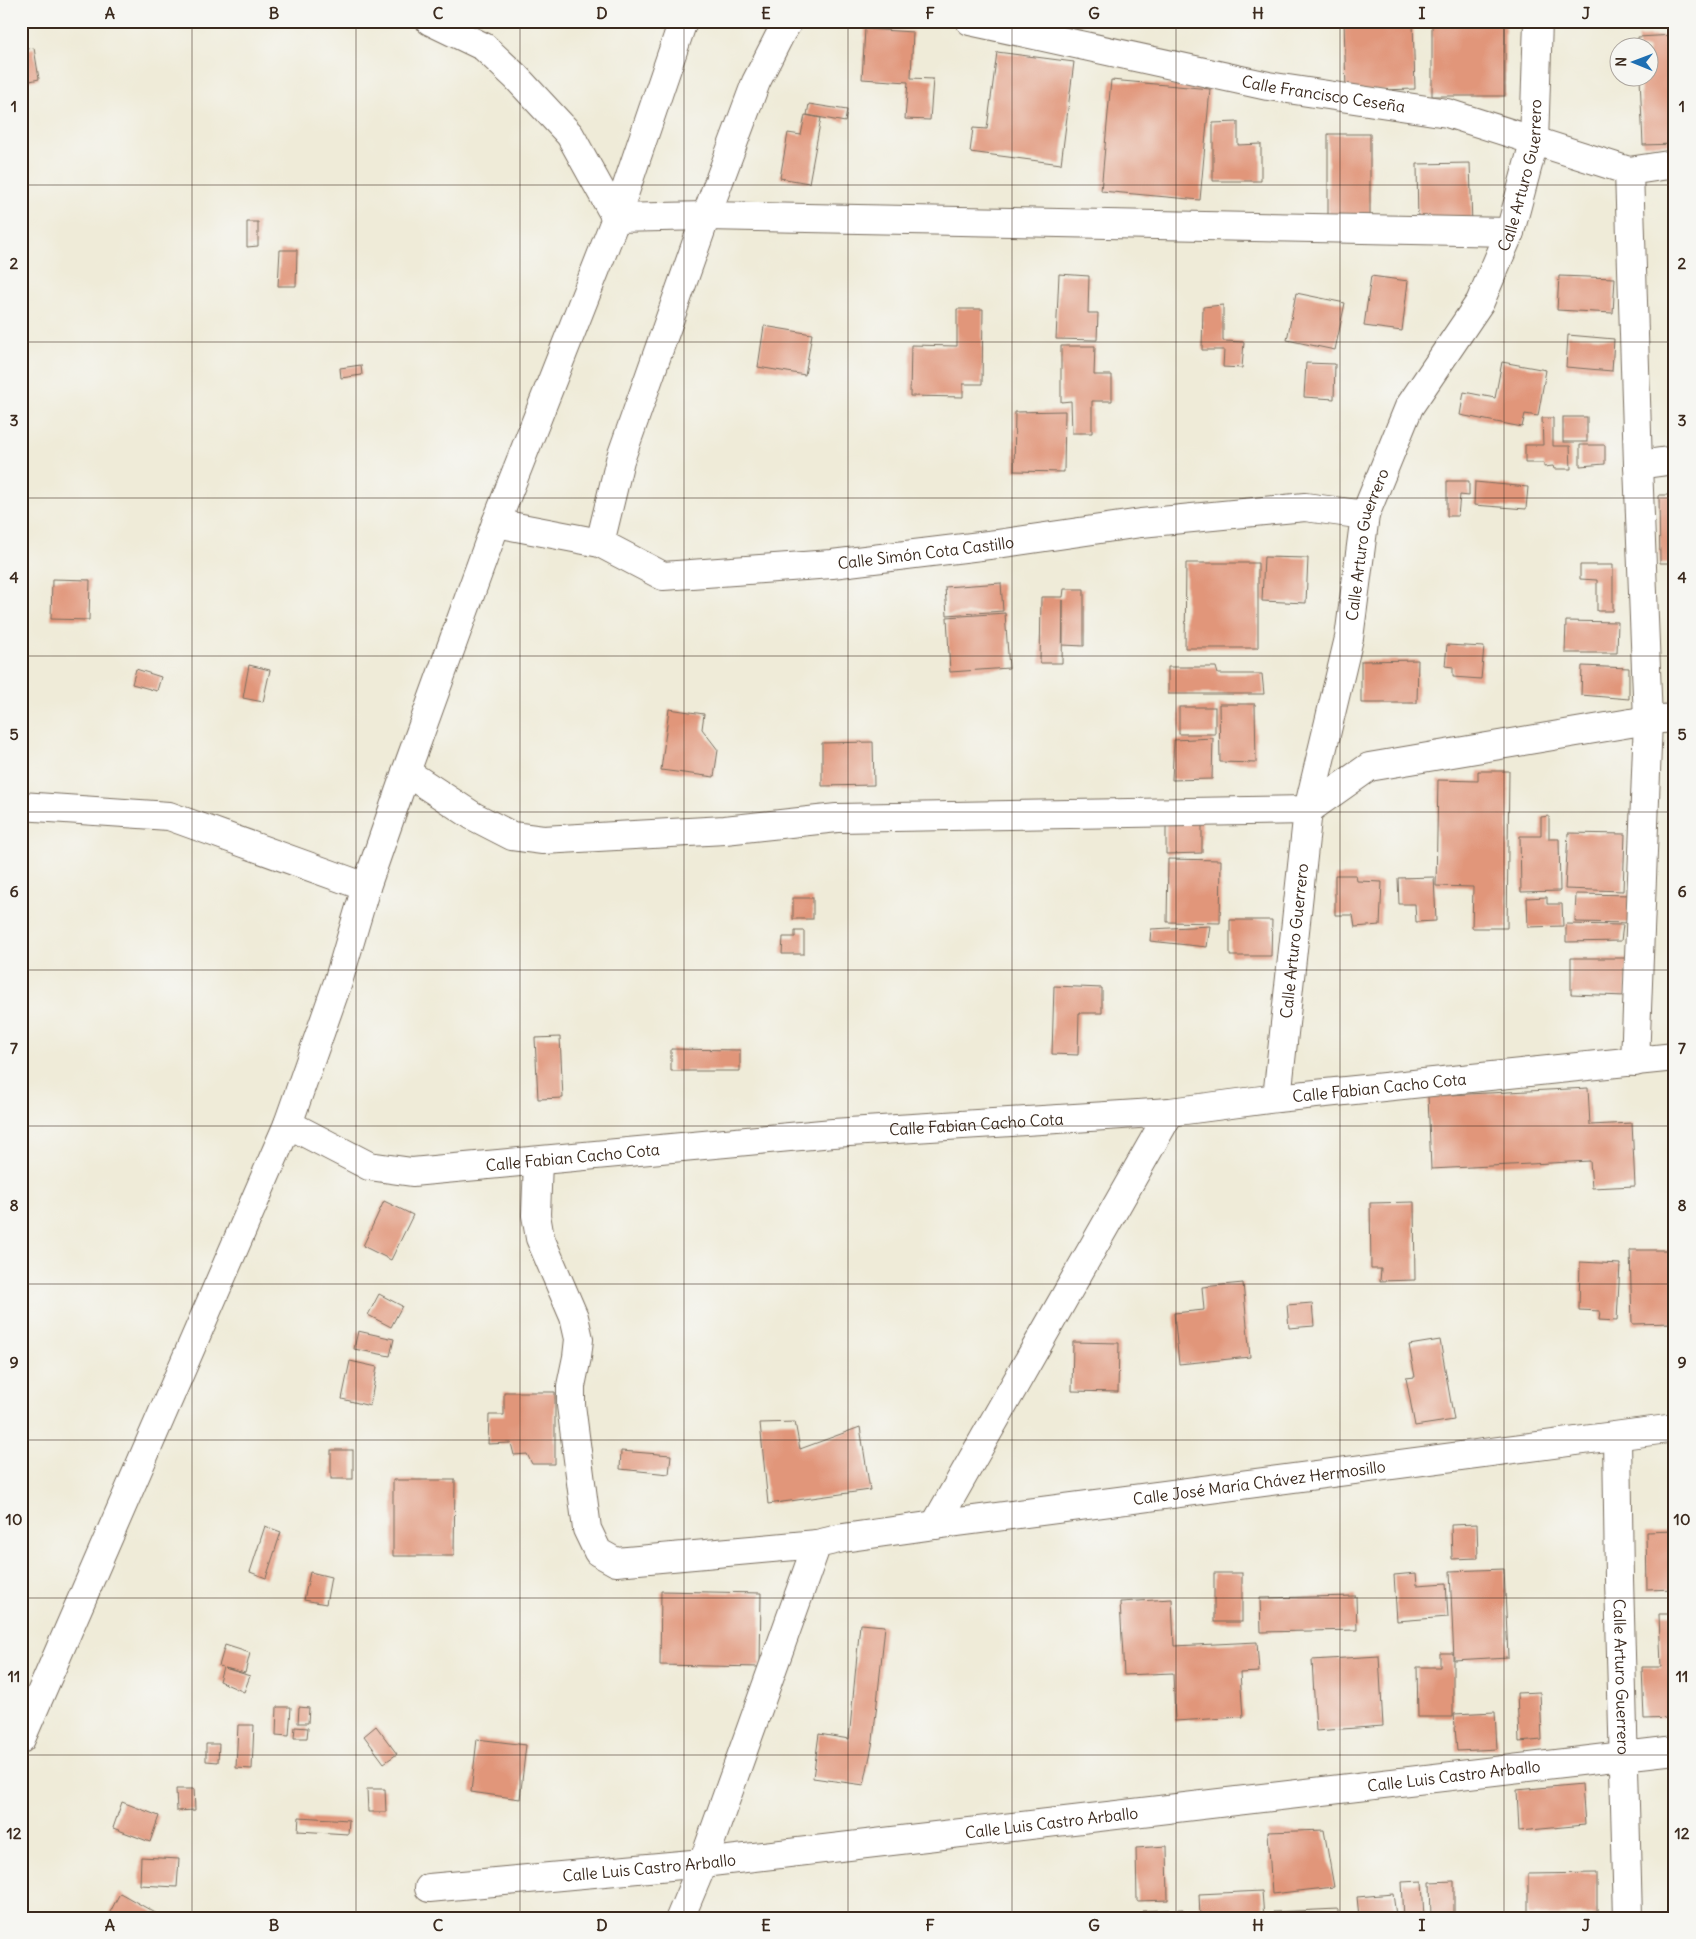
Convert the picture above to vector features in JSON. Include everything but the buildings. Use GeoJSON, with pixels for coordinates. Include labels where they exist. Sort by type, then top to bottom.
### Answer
{"type":"FeatureCollection","features":[{"type":"Feature","properties":{"kind":"street"},"geometry":{"type":"LineString","coordinates":[[430,21],[484,47],[523,84],[570,135],[616,218]]}},
{"type":"Feature","properties":{"kind":"street"},"geometry":{"type":"LineString","coordinates":[[21,1739],[288,1124],[338,982],[366,887],[406,772],[496,523],[616,218],[683,21]]}},
{"type":"Feature","properties":{"kind":"street"},"geometry":{"type":"LineString","coordinates":[[600,543],[620,460],[706,216],[756,82],[782,30],[789,21]]}},
{"type":"Feature","properties":{"kind":"street","name":"Calle Francisco Ceseña"},"geometry":{"type":"LineString","coordinates":[[970,21],[1268,86],[1447,113],[1629,171],[1675,164]]}},
{"type":"Feature","properties":{"kind":"street","name":"Calle Arturo Guerrero"},"geometry":{"type":"LineString","coordinates":[[1277,1098],[1308,810],[1349,638],[1365,515],[1409,407],[1480,302],[1510,232],[1534,142],[1538,21]]}},
{"type":"Feature","properties":{"kind":"street"},"geometry":{"type":"LineString","coordinates":[[1629,171],[1648,720],[1635,1062]]}},
{"type":"Feature","properties":{"kind":"street"},"geometry":{"type":"LineString","coordinates":[[616,218],[706,216],[1510,232]]}},
{"type":"Feature","properties":{"kind":"street"},"geometry":{"type":"LineString","coordinates":[[1638,465],[1675,460]]}},
{"type":"Feature","properties":{"kind":"street","name":"Calle Simón Cota Castillo"},"geometry":{"type":"LineString","coordinates":[[496,523],[600,543],[663,576],[832,564],[997,544],[1141,523],[1306,507],[1365,515]]}},
{"type":"Feature","properties":{"kind":"street"},"geometry":{"type":"LineString","coordinates":[[406,772],[473,816],[512,836],[543,840],[724,830],[836,818],[1308,810],[1369,767],[1648,720],[1675,718]]}},
{"type":"Feature","properties":{"kind":"street"},"geometry":{"type":"LineString","coordinates":[[21,806],[169,816],[366,887]]}},
{"type":"Feature","properties":{"kind":"street","name":"Calle Fabian Cacho Cota"},"geometry":{"type":"LineString","coordinates":[[288,1124],[369,1166],[412,1172],[833,1133],[1170,1112],[1277,1098],[1675,1057]]}},
{"type":"Feature","properties":{"kind":"street"},"geometry":{"type":"LineString","coordinates":[[935,1525],[1170,1112]]}},
{"type":"Feature","properties":{"kind":"street"},"geometry":{"type":"LineString","coordinates":[[538,1161],[536,1215],[540,1238],[574,1317],[579,1338],[571,1386],[571,1405],[587,1529],[598,1552],[616,1562],[817,1544],[703,1863],[680,1918]]}},
{"type":"Feature","properties":{"kind":"street","name":"Calle José María Chávez Hermosillo"},"geometry":{"type":"LineString","coordinates":[[817,1544],[843,1538],[935,1525],[1675,1428]]}},
{"type":"Feature","properties":{"kind":"street","name":"Calle Arturo Guerrero"},"geometry":{"type":"LineString","coordinates":[[1617,1436],[1628,1918]]}},
{"type":"Feature","properties":{"kind":"street","name":"Calle Luis Castro Arballo"},"geometry":{"type":"LineString","coordinates":[[429,1888],[703,1863],[1675,1750]]}}]}
